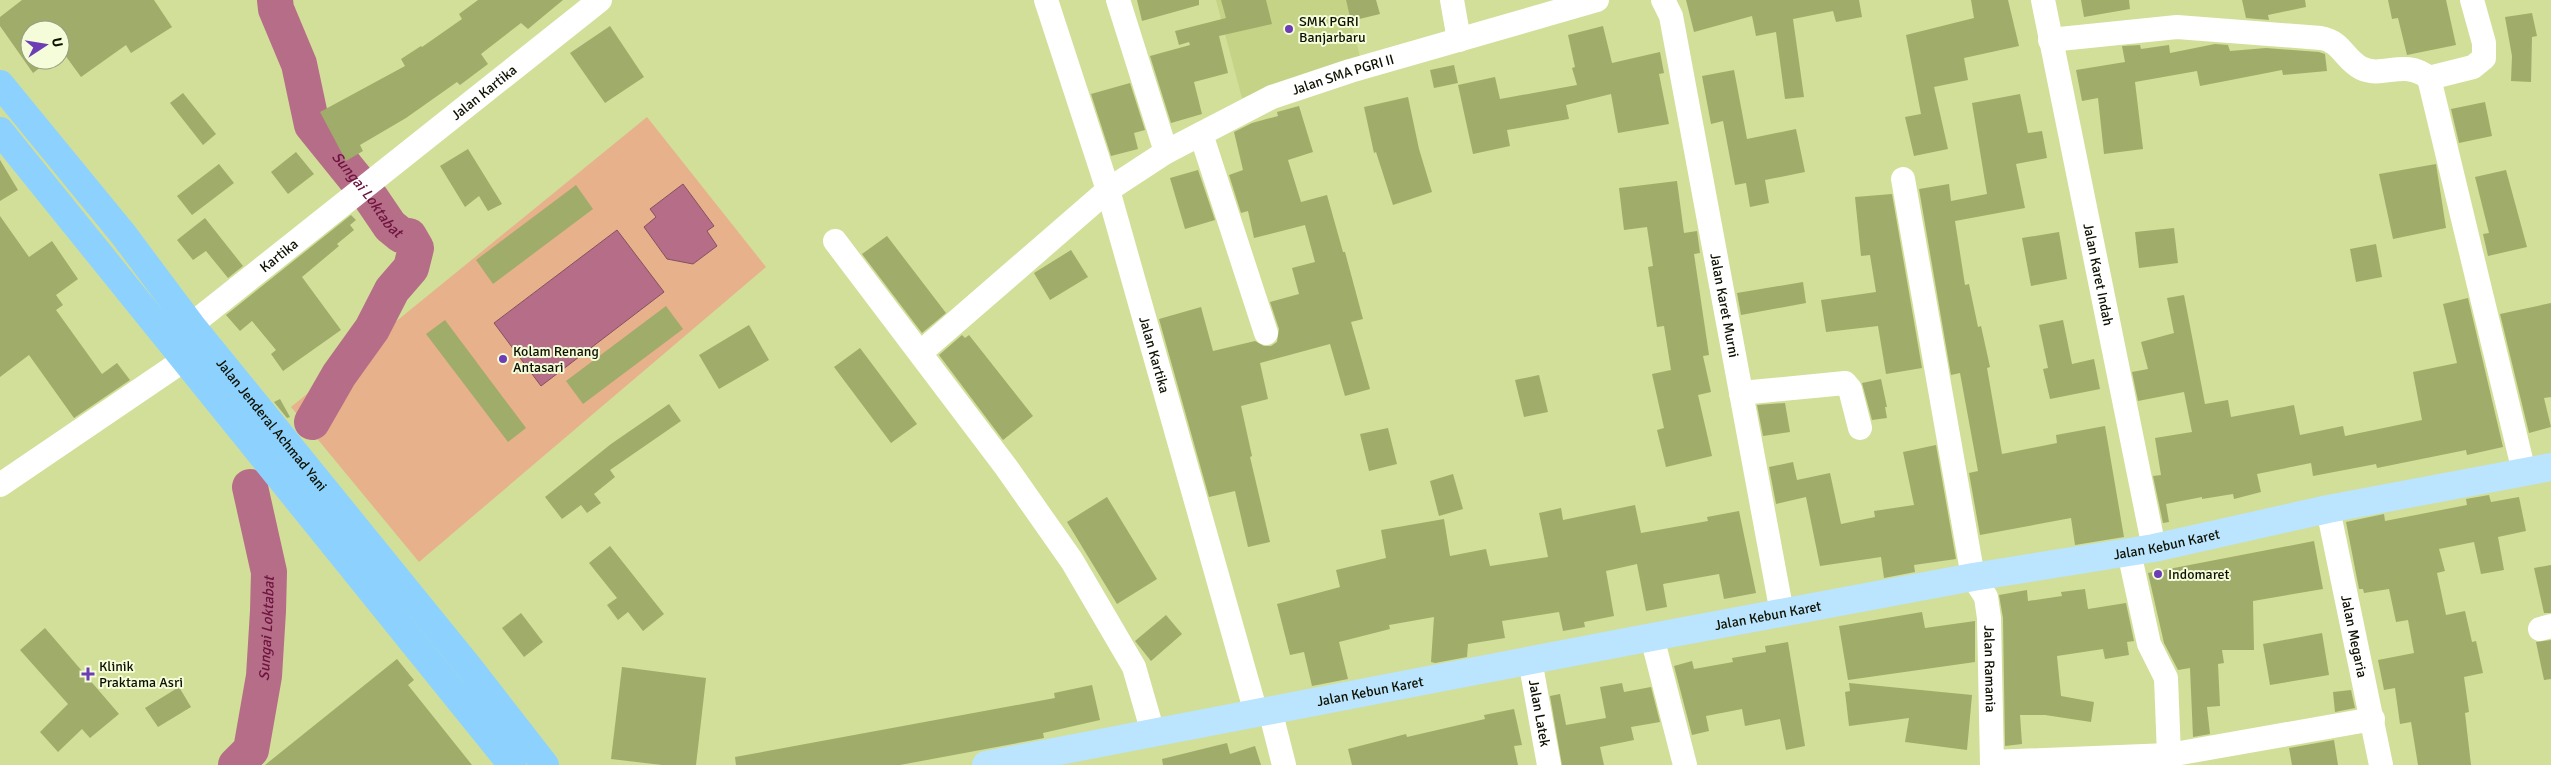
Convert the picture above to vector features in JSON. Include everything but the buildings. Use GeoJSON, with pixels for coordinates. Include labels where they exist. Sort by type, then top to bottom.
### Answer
{"type":"FeatureCollection","features":[{"type":"Feature","properties":{"kind":"highway","name":"Jalan Jenderal Achmad Yani"},"geometry":{"type":"LineString","coordinates":[[0,84],[123,234],[191,325],[398,579],[545,765]]}},
{"type":"Feature","properties":{"kind":"highway","name":"Jalan Jenderal Achmad Yani"},"geometry":{"type":"LineString","coordinates":[[0,131],[260,454],[380,599],[512,765]]}},
{"type":"Feature","properties":{"kind":"highway"},"geometry":{"type":"LineString","coordinates":[[380,599],[398,579]]}},
{"type":"Feature","properties":{"kind":"main road","name":"Jalan Kebun Karet"},"geometry":{"type":"LineString","coordinates":[[986,765],[1973,577],[2141,550],[2328,509],[2551,467]]}},
{"type":"Feature","properties":{"kind":"street","name":"Jalan Kartika"},"geometry":{"type":"LineString","coordinates":[[362,190],[600,0]]}},
{"type":"Feature","properties":{"kind":"street","name":"Jalan Kartika"},"geometry":{"type":"LineString","coordinates":[[1046,0],[1108,190],[1263,712],[1284,765]]}},
{"type":"Feature","properties":{"kind":"street"},"geometry":{"type":"LineString","coordinates":[[1118,0],[1166,152]]}},
{"type":"Feature","properties":{"kind":"street"},"geometry":{"type":"LineString","coordinates":[[1452,0],[1459,40]]}},
{"type":"Feature","properties":{"kind":"street","name":"Jalan Karet Murni"},"geometry":{"type":"LineString","coordinates":[[1664,0],[1671,16],[1782,613]]}},
{"type":"Feature","properties":{"kind":"street","name":"Jalan Karet Indah"},"geometry":{"type":"LineString","coordinates":[[2043,0],[2141,550],[2149,644],[2166,678],[2169,755]]}},
{"type":"Feature","properties":{"kind":"street"},"geometry":{"type":"LineString","coordinates":[[2429,78],[2473,67],[2484,58],[2484,43],[2472,0]]}},
{"type":"Feature","properties":{"kind":"street","name":"Jalan SMA PGRI II"},"geometry":{"type":"LineString","coordinates":[[920,353],[1108,190],[1166,152],[1272,97],[1350,71],[1586,1]]}},
{"type":"Feature","properties":{"kind":"street"},"geometry":{"type":"LineString","coordinates":[[2050,40],[2177,27],[2321,38],[2336,44],[2360,68],[2370,71],[2419,70],[2429,78],[2524,472]]}},
{"type":"Feature","properties":{"kind":"street"},"geometry":{"type":"LineString","coordinates":[[1201,134],[1266,333]]}},
{"type":"Feature","properties":{"kind":"street"},"geometry":{"type":"LineString","coordinates":[[1904,179],[1973,577]]}},
{"type":"Feature","properties":{"kind":"street","name":"Kartika"},"geometry":{"type":"LineString","coordinates":[[191,325],[362,190]]}},
{"type":"Feature","properties":{"kind":"street"},"geometry":{"type":"LineString","coordinates":[[835,241],[1040,512],[1072,560],[1134,667],[1153,733]]}},
{"type":"Feature","properties":{"kind":"street"},"geometry":{"type":"LineString","coordinates":[[0,486],[184,360]]}},
{"type":"Feature","properties":{"kind":"street"},"geometry":{"type":"LineString","coordinates":[[1741,392],[1845,383],[1850,389],[1860,428]]}},
{"type":"Feature","properties":{"kind":"street","name":"Jalan Megaria"},"geometry":{"type":"LineString","coordinates":[[2328,509],[2381,765]]}},
{"type":"Feature","properties":{"kind":"street","name":"Jalan Ramania"},"geometry":{"type":"LineString","coordinates":[[1973,577],[1986,597],[1989,618],[1992,764]]}},
{"type":"Feature","properties":{"kind":"street"},"geometry":{"type":"LineString","coordinates":[[1652,637],[1685,765]]}},
{"type":"Feature","properties":{"kind":"street","name":"Jalan Latek"},"geometry":{"type":"LineString","coordinates":[[1530,660],[1549,765]]}},
{"type":"Feature","properties":{"kind":"street"},"geometry":{"type":"LineString","coordinates":[[1992,764],[2169,755],[2373,719]]}},
{"type":"Feature","properties":{"kind":"shaded area","name":"SMK PGRI Banjarbaru"},"geometry":{"type":"Polygon","coordinates":[[[1216,0],[1346,0],[1360,57],[1242,98],[1216,0]]]}},
{"type":"Feature","properties":{"kind":"shaded area","name":"Kolam Renang Antasari"},"geometry":{"type":"Polygon","coordinates":[[[647,117],[766,267],[419,562],[291,407],[647,117]]]}},
{"type":"Feature","properties":{"kind":"shaded area"},"geometry":{"type":"Polygon","coordinates":[[[683,184],[714,226],[707,231],[717,246],[693,264],[667,259],[644,227],[656,217],[650,209],[683,184]]]}},
{"type":"Feature","properties":{"kind":"shaded area"},"geometry":{"type":"Polygon","coordinates":[[[617,230],[664,292],[541,386],[494,323],[617,230]]]}},
{"type":"Feature","properties":{"kind":"waterway","name":"Sungai Loktabat"},"geometry":{"type":"LineString","coordinates":[[275,0],[276,9],[299,64],[312,125],[371,198],[390,226],[401,235],[409,236],[416,248],[411,268],[392,290],[372,329],[339,375],[312,422]]}},
{"type":"Feature","properties":{"kind":"waterway","name":"Sungai Loktabat"},"geometry":{"type":"LineString","coordinates":[[236,765],[251,750],[264,676],[268,611],[269,572],[250,487]]}},
{"type":"Feature","properties":{"kind":"place","name":"SMK PGRI Banjarbaru"},"geometry":{"type":"Point","coordinates":[1289,29]}},
{"type":"Feature","properties":{"kind":"place","name":"Kolam Renang Antasari"},"geometry":{"type":"Point","coordinates":[503,359]}},
{"type":"Feature","properties":{"kind":"place","name":"Indomaret"},"geometry":{"type":"Point","coordinates":[2158,574]}},
{"type":"Feature","properties":{"kind":"place","name":"Klinik Praktama Asri"},"geometry":{"type":"Point","coordinates":[88,674]}}]}
